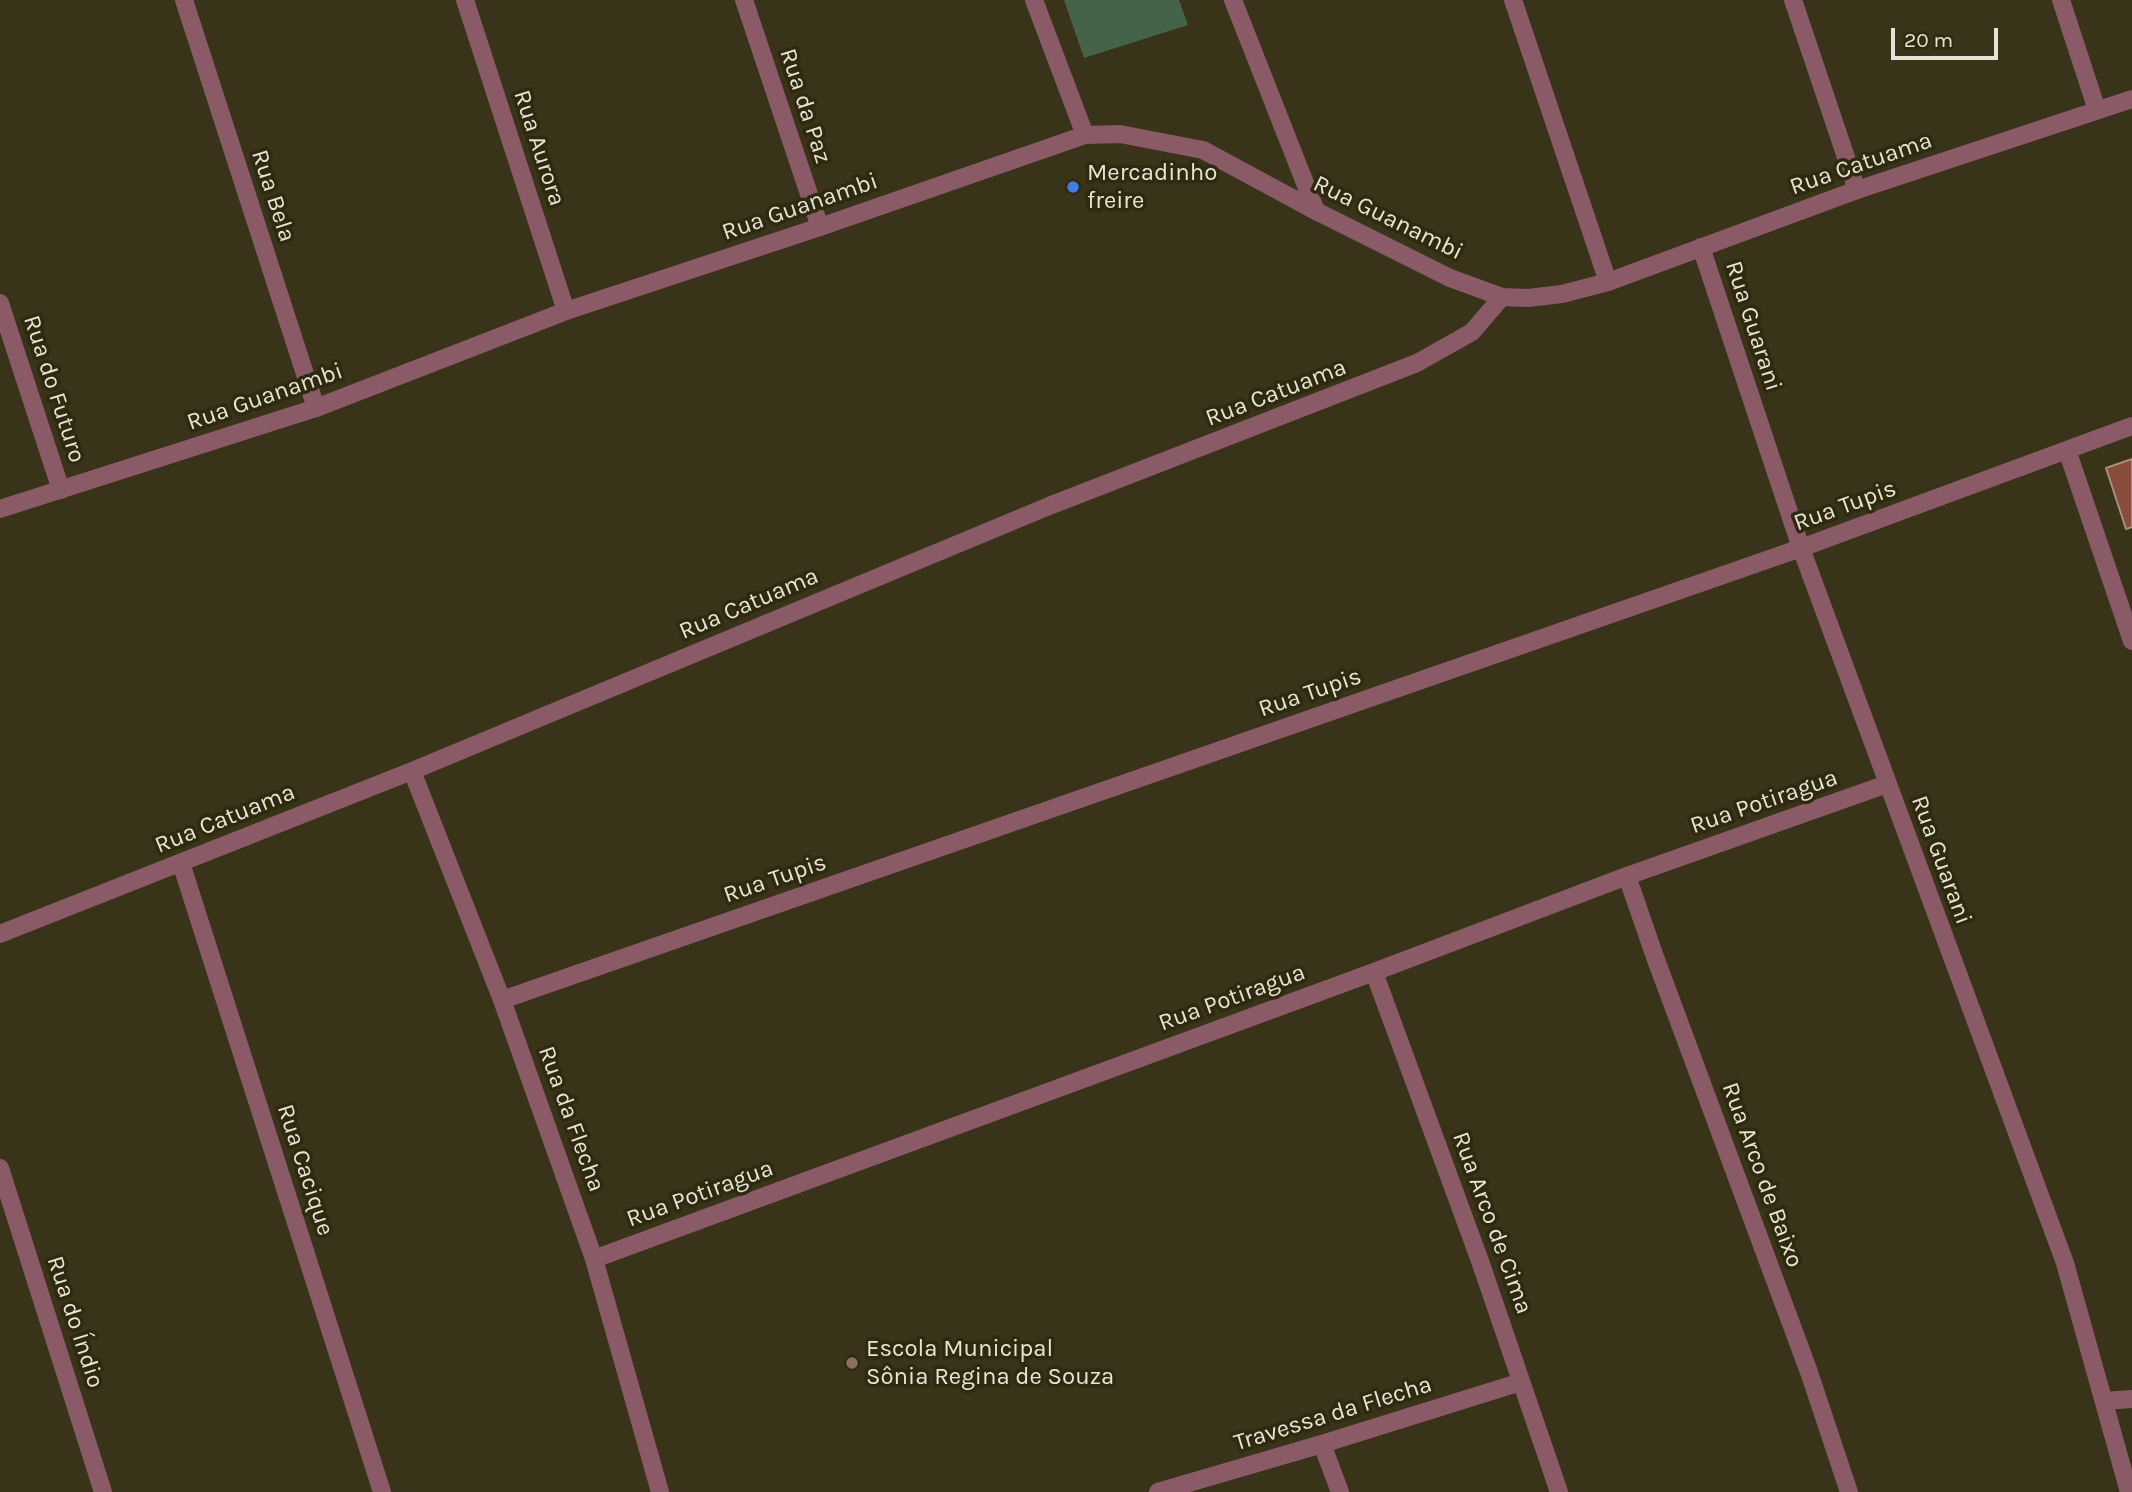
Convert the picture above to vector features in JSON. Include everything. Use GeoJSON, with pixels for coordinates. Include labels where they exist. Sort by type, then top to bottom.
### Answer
{"type":"FeatureCollection","features":[{"type":"Feature","properties":{"kind":"street","name":"Rua Bela"},"geometry":{"type":"LineString","coordinates":[[184,0],[316,408]]}},
{"type":"Feature","properties":{"kind":"street","name":"Rua Aurora"},"geometry":{"type":"LineString","coordinates":[[465,0],[566,311]]}},
{"type":"Feature","properties":{"kind":"street","name":"Rua da Paz"},"geometry":{"type":"LineString","coordinates":[[744,0],[820,227]]}},
{"type":"Feature","properties":{"kind":"street"},"geometry":{"type":"LineString","coordinates":[[1034,0],[1085,135]]}},
{"type":"Feature","properties":{"kind":"street"},"geometry":{"type":"LineString","coordinates":[[1233,0],[1316,211]]}},
{"type":"Feature","properties":{"kind":"street"},"geometry":{"type":"LineString","coordinates":[[1513,0],[1608,282]]}},
{"type":"Feature","properties":{"kind":"street"},"geometry":{"type":"LineString","coordinates":[[1793,0],[1857,190]]}},
{"type":"Feature","properties":{"kind":"street"},"geometry":{"type":"LineString","coordinates":[[2061,0],[2097,110]]}},
{"type":"Feature","properties":{"kind":"street","name":"Rua Catuama"},"geometry":{"type":"LineString","coordinates":[[1608,282],[1857,190],[2132,99]]}},
{"type":"Feature","properties":{"kind":"street","name":"Rua Guanambi"},"geometry":{"type":"LineString","coordinates":[[0,509],[316,408],[566,311],[1085,135],[1120,134],[1203,150],[1316,211],[1450,278],[1502,297],[1528,298],[1562,294],[1608,282]]}},
{"type":"Feature","properties":{"kind":"street","name":"Rua Guarani"},"geometry":{"type":"LineString","coordinates":[[1701,247],[1801,548],[2064,1263],[2129,1492]]}},
{"type":"Feature","properties":{"kind":"street","name":"Rua Catuama"},"geometry":{"type":"LineString","coordinates":[[0,934],[412,771],[1049,506],[1417,363],[1472,332],[1502,297]]}},
{"type":"Feature","properties":{"kind":"street","name":"Rua do Futuro"},"geometry":{"type":"LineString","coordinates":[[0,303],[61,490]]}},
{"type":"Feature","properties":{"kind":"street","name":"Rua Tupis"},"geometry":{"type":"LineString","coordinates":[[502,1000],[1801,548],[2132,426]]}},
{"type":"Feature","properties":{"kind":"street"},"geometry":{"type":"LineString","coordinates":[[2067,450],[2132,641]]}},
{"type":"Feature","properties":{"kind":"street","name":"Rua da Flecha"},"geometry":{"type":"LineString","coordinates":[[412,771],[502,1000],[594,1259],[660,1492]]}},
{"type":"Feature","properties":{"kind":"street","name":"Rua Potiragua"},"geometry":{"type":"LineString","coordinates":[[594,1259],[1628,876],[1887,784]]}},
{"type":"Feature","properties":{"kind":"street","name":"Rua Cacique"},"geometry":{"type":"LineString","coordinates":[[181,863],[382,1492]]}},
{"type":"Feature","properties":{"kind":"street","name":"Rua Arco de Baixo"},"geometry":{"type":"LineString","coordinates":[[1628,876],[1655,957],[1809,1373],[1849,1492]]}},
{"type":"Feature","properties":{"kind":"street","name":"Rua Arco de Cima"},"geometry":{"type":"LineString","coordinates":[[1374,972],[1480,1261],[1559,1492]]}},
{"type":"Feature","properties":{"kind":"street","name":"Rua do Índio"},"geometry":{"type":"LineString","coordinates":[[0,1168],[103,1492]]}},
{"type":"Feature","properties":{"kind":"street","name":"Travessa da Flecha"},"geometry":{"type":"LineString","coordinates":[[1158,1492],[1521,1382]]}},
{"type":"Feature","properties":{"kind":"street"},"geometry":{"type":"LineString","coordinates":[[2104,1401],[2132,1399]]}},
{"type":"Feature","properties":{"kind":"street"},"geometry":{"type":"LineString","coordinates":[[1322,1444],[1340,1492]]}},
{"type":"Feature","properties":{"kind":"green space"},"geometry":{"type":"Polygon","coordinates":[[[1064,0],[1179,0],[1188,25],[1084,58],[1064,0]]]}},
{"type":"Feature","properties":{"kind":"building"},"geometry":{"type":"Polygon","coordinates":[[[2132,459],[2132,527],[2126,529],[2106,468],[2132,459]]]}},
{"type":"Feature","properties":{"kind":"place","name":"Mercadinho freire"},"geometry":{"type":"Point","coordinates":[1073,187]}},
{"type":"Feature","properties":{"kind":"place","name":"Escola Municipal Sônia Regina de Souza"},"geometry":{"type":"Point","coordinates":[852,1363]}}]}
